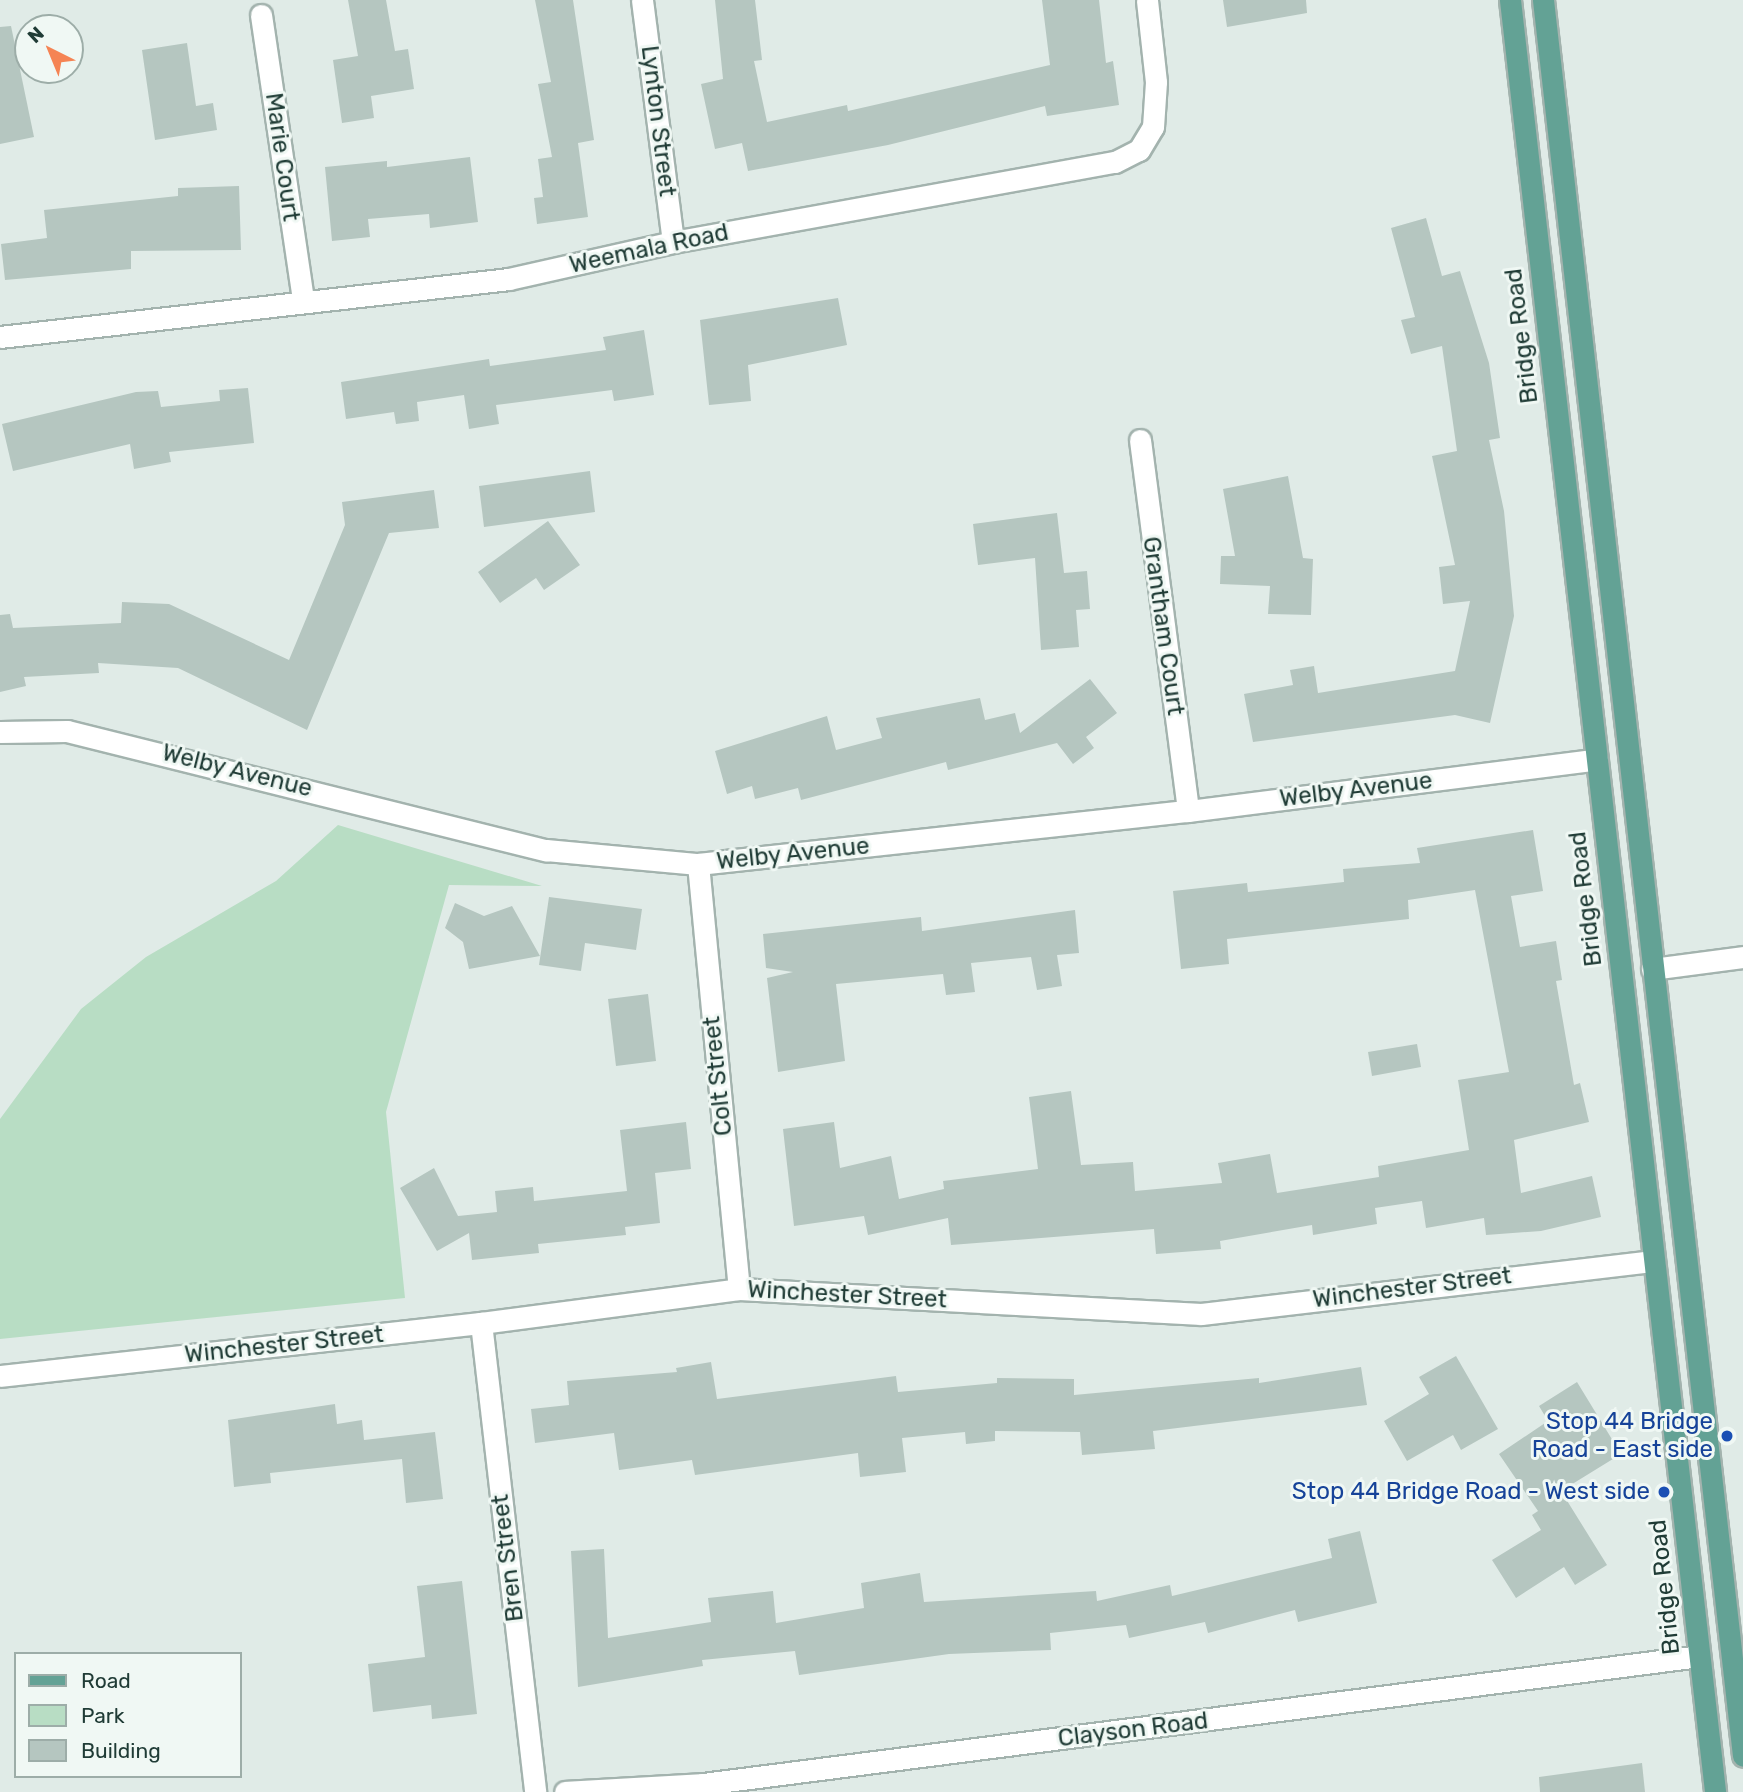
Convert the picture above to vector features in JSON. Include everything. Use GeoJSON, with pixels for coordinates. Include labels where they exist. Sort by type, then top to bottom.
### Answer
{"type":"FeatureCollection","features":[{"type":"Feature","properties":{"kind":"main road","name":"Bridge Road"},"geometry":{"type":"LineString","coordinates":[[1510,0],[1715,1792]]}},
{"type":"Feature","properties":{"kind":"main road"},"geometry":{"type":"LineString","coordinates":[[1543,0],[1684,1257],[1743,1756]]}},
{"type":"Feature","properties":{"kind":"main road"},"geometry":{"type":"LineString","coordinates":[[1597,759],[1629,755]]}},
{"type":"Feature","properties":{"kind":"main road"},"geometry":{"type":"LineString","coordinates":[[1654,1261],[1684,1257]]}},
{"type":"Feature","properties":{"kind":"main road"},"geometry":{"type":"LineString","coordinates":[[1699,1656],[1731,1653]]}},
{"type":"Feature","properties":{"kind":"street","name":"Lynton Street"},"geometry":{"type":"LineString","coordinates":[[642,0],[673,242]]}},
{"type":"Feature","properties":{"kind":"street","name":"Weemala Road"},"geometry":{"type":"LineString","coordinates":[[0,338],[303,299],[509,279],[673,242],[1115,162],[1139,150],[1153,127],[1155,108],[1147,0]]}},
{"type":"Feature","properties":{"kind":"street","name":"Marie Court"},"geometry":{"type":"LineString","coordinates":[[261,15],[303,299]]}},
{"type":"Feature","properties":{"kind":"street","name":"Grantham Court"},"geometry":{"type":"LineString","coordinates":[[1140,440],[1188,811]]}},
{"type":"Feature","properties":{"kind":"street","name":"Welby Avenue"},"geometry":{"type":"LineString","coordinates":[[0,732],[67,731],[547,850],[698,864],[1188,811],[1597,759]]}},
{"type":"Feature","properties":{"kind":"street","name":"Colt Street"},"geometry":{"type":"LineString","coordinates":[[698,864],[739,1289]]}},
{"type":"Feature","properties":{"kind":"street"},"geometry":{"type":"LineString","coordinates":[[1652,969],[1743,957]]}},
{"type":"Feature","properties":{"kind":"street","name":"Winchester Street"},"geometry":{"type":"LineString","coordinates":[[0,1376],[481,1323],[739,1289],[1200,1314],[1654,1261]]}},
{"type":"Feature","properties":{"kind":"street","name":"Bren Street"},"geometry":{"type":"LineString","coordinates":[[481,1323],[535,1792]]}},
{"type":"Feature","properties":{"kind":"street","name":"Clayson Road"},"geometry":{"type":"LineString","coordinates":[[565,1792],[703,1788],[1699,1656]]}},
{"type":"Feature","properties":{"kind":"green space"},"geometry":{"type":"Polygon","coordinates":[[[338,825],[542,886],[449,885],[386,1112],[405,1298],[0,1339],[0,1119],[81,1009],[146,957],[276,881],[338,825]]]}},
{"type":"Feature","properties":{"kind":"building"},"geometry":{"type":"Polygon","coordinates":[[[348,0],[386,0],[395,51],[408,49],[414,89],[371,96],[374,118],[342,123],[333,60],[358,56],[348,0]]]}},
{"type":"Feature","properties":{"kind":"building"},"geometry":{"type":"Polygon","coordinates":[[[535,0],[573,0],[594,140],[578,143],[588,217],[537,224],[534,198],[543,197],[538,159],[552,157],[538,84],[551,82],[535,0]]]}},
{"type":"Feature","properties":{"kind":"building"},"geometry":{"type":"Polygon","coordinates":[[[715,0],[755,0],[762,60],[754,61],[767,122],[847,105],[848,111],[1050,65],[1042,0],[1099,0],[1106,63],[1113,61],[1119,105],[1047,116],[1045,106],[888,145],[748,171],[742,143],[715,149],[701,84],[723,79],[715,0]]]}},
{"type":"Feature","properties":{"kind":"building"},"geometry":{"type":"Polygon","coordinates":[[[1223,0],[1306,0],[1307,13],[1227,27],[1223,0]]]}},
{"type":"Feature","properties":{"kind":"building"},"geometry":{"type":"Polygon","coordinates":[[[11,26],[14,40],[14,84],[23,84],[34,137],[0,144],[0,27],[11,26]]]}},
{"type":"Feature","properties":{"kind":"building"},"geometry":{"type":"Polygon","coordinates":[[[187,43],[196,106],[213,103],[217,130],[155,140],[142,50],[187,43]]]}},
{"type":"Feature","properties":{"kind":"building"},"geometry":{"type":"Polygon","coordinates":[[[470,157],[478,222],[430,228],[429,214],[368,219],[370,237],[332,241],[325,167],[387,161],[387,167],[470,157]]]}},
{"type":"Feature","properties":{"kind":"building"},"geometry":{"type":"Polygon","coordinates":[[[239,186],[241,250],[131,251],[131,269],[5,280],[1,244],[47,238],[44,210],[178,196],[178,188],[239,186]]]}},
{"type":"Feature","properties":{"kind":"building"},"geometry":{"type":"Polygon","coordinates":[[[1426,218],[1442,276],[1460,271],[1489,363],[1500,438],[1489,440],[1504,511],[1514,616],[1490,723],[1455,715],[1253,742],[1244,694],[1293,685],[1290,670],[1314,666],[1318,693],[1455,671],[1470,601],[1443,604],[1439,567],[1455,565],[1432,456],[1457,451],[1442,346],[1411,354],[1401,320],[1415,317],[1391,228],[1426,218]]]}},
{"type":"Feature","properties":{"kind":"building"},"geometry":{"type":"Polygon","coordinates":[[[838,298],[847,345],[748,365],[751,401],[709,405],[700,320],[838,298]]]}},
{"type":"Feature","properties":{"kind":"building"},"geometry":{"type":"Polygon","coordinates":[[[644,330],[654,395],[614,401],[612,390],[496,405],[499,424],[469,429],[464,395],[417,402],[419,421],[396,424],[394,412],[346,419],[341,382],[489,359],[490,366],[606,350],[603,337],[644,330]]]}},
{"type":"Feature","properties":{"kind":"building"},"geometry":{"type":"Polygon","coordinates":[[[248,388],[254,443],[169,452],[171,462],[134,469],[130,444],[13,471],[2,424],[136,392],[158,391],[161,407],[220,401],[219,390],[248,388]]]}},
{"type":"Feature","properties":{"kind":"building"},"geometry":{"type":"Polygon","coordinates":[[[590,471],[595,512],[484,527],[479,486],[590,471]]]}},
{"type":"Feature","properties":{"kind":"building"},"geometry":{"type":"Polygon","coordinates":[[[1288,476],[1303,558],[1313,559],[1311,615],[1268,614],[1270,586],[1220,584],[1221,556],[1235,556],[1223,489],[1288,476]]]}},
{"type":"Feature","properties":{"kind":"building"},"geometry":{"type":"Polygon","coordinates":[[[434,490],[439,528],[389,533],[307,730],[178,668],[98,663],[99,673],[24,677],[26,686],[0,692],[0,615],[10,614],[13,628],[121,623],[122,602],[169,604],[289,660],[345,525],[342,502],[434,490]]]}},
{"type":"Feature","properties":{"kind":"building"},"geometry":{"type":"Polygon","coordinates":[[[1057,513],[1064,573],[1087,571],[1090,609],[1076,610],[1079,647],[1041,650],[1035,558],[978,565],[973,524],[1057,513]]]}},
{"type":"Feature","properties":{"kind":"building"},"geometry":{"type":"Polygon","coordinates":[[[548,521],[580,565],[544,590],[536,578],[500,603],[478,572],[548,521]]]}},
{"type":"Feature","properties":{"kind":"building"},"geometry":{"type":"Polygon","coordinates":[[[1090,679],[1117,713],[1086,737],[1094,748],[1073,764],[1057,743],[948,770],[946,762],[801,800],[798,788],[755,799],[752,786],[727,794],[715,751],[827,716],[836,750],[882,738],[876,718],[980,698],[985,720],[1015,713],[1020,733],[1090,679]]]}},
{"type":"Feature","properties":{"kind":"building"},"geometry":{"type":"Polygon","coordinates":[[[1533,830],[1543,891],[1511,896],[1520,947],[1556,941],[1562,980],[1556,981],[1574,1085],[1580,1083],[1589,1122],[1514,1140],[1521,1193],[1592,1176],[1601,1217],[1541,1231],[1486,1235],[1484,1218],[1426,1228],[1422,1201],[1375,1208],[1377,1224],[1313,1235],[1312,1225],[1220,1241],[1221,1249],[1156,1254],[1154,1229],[951,1245],[948,1218],[868,1235],[864,1216],[794,1226],[783,1129],[834,1122],[840,1168],[891,1156],[899,1199],[944,1189],[943,1181],[1038,1169],[1029,1097],[1071,1091],[1081,1165],[1133,1162],[1135,1191],[1222,1183],[1218,1163],[1270,1154],[1277,1193],[1379,1177],[1378,1166],[1469,1150],[1458,1080],[1509,1072],[1475,890],[1408,900],[1409,919],[1227,939],[1229,964],[1181,969],[1173,891],[1247,883],[1248,892],[1344,882],[1343,869],[1420,863],[1417,848],[1533,830]]]}},
{"type":"Feature","properties":{"kind":"building"},"geometry":{"type":"Polygon","coordinates":[[[549,897],[642,909],[636,950],[585,943],[581,971],[539,965],[549,897]]]}},
{"type":"Feature","properties":{"kind":"building"},"geometry":{"type":"Polygon","coordinates":[[[455,903],[484,916],[512,906],[540,956],[469,969],[463,942],[445,928],[455,903]]]}},
{"type":"Feature","properties":{"kind":"building"},"geometry":{"type":"Polygon","coordinates":[[[1075,910],[1079,953],[1057,955],[1062,986],[1037,990],[1031,957],[971,963],[975,992],[946,995],[943,974],[836,984],[845,1061],[778,1072],[767,978],[793,972],[766,968],[763,934],[921,917],[922,931],[1075,910]]]}},
{"type":"Feature","properties":{"kind":"building"},"geometry":{"type":"Polygon","coordinates":[[[648,994],[656,1061],[616,1066],[608,999],[648,994]]]}},
{"type":"Feature","properties":{"kind":"building"},"geometry":{"type":"Polygon","coordinates":[[[1417,1044],[1421,1067],[1372,1076],[1368,1052],[1417,1044]]]}},
{"type":"Feature","properties":{"kind":"building"},"geometry":{"type":"Polygon","coordinates":[[[686,1122],[691,1169],[655,1173],[660,1223],[625,1227],[626,1235],[538,1244],[539,1253],[472,1260],[469,1233],[437,1251],[400,1188],[434,1168],[458,1216],[497,1212],[495,1191],[533,1187],[534,1201],[627,1191],[620,1130],[686,1122]]]}},
{"type":"Feature","properties":{"kind":"building"},"geometry":{"type":"Polygon","coordinates":[[[1456,1356],[1498,1429],[1461,1450],[1453,1435],[1407,1461],[1384,1421],[1429,1394],[1419,1377],[1456,1356]]]}},
{"type":"Feature","properties":{"kind":"building"},"geometry":{"type":"Polygon","coordinates":[[[711,1362],[717,1399],[896,1376],[898,1392],[997,1383],[997,1378],[1074,1379],[1074,1395],[1259,1378],[1259,1383],[1361,1367],[1367,1405],[1153,1431],[1155,1449],[1082,1455],[1080,1432],[995,1431],[995,1441],[966,1444],[965,1432],[902,1438],[906,1472],[860,1477],[858,1453],[695,1475],[692,1460],[619,1470],[614,1433],[535,1443],[531,1409],[569,1405],[567,1381],[677,1372],[676,1368],[711,1362]]]}},
{"type":"Feature","properties":{"kind":"building"},"geometry":{"type":"Polygon","coordinates":[[[1577,1382],[1621,1454],[1561,1491],[1607,1565],[1575,1585],[1564,1567],[1516,1598],[1492,1560],[1541,1530],[1532,1515],[1538,1511],[1499,1454],[1548,1421],[1539,1406],[1577,1382]]]}},
{"type":"Feature","properties":{"kind":"building"},"geometry":{"type":"Polygon","coordinates":[[[335,1404],[337,1424],[362,1420],[364,1440],[435,1432],[443,1499],[406,1503],[402,1459],[270,1473],[271,1483],[234,1487],[228,1420],[335,1404]]]}},
{"type":"Feature","properties":{"kind":"building"},"geometry":{"type":"Polygon","coordinates":[[[1360,1531],[1377,1603],[1298,1622],[1295,1610],[1208,1633],[1205,1622],[1129,1638],[1126,1625],[1050,1633],[1051,1650],[949,1654],[799,1675],[795,1651],[702,1660],[703,1666],[578,1687],[571,1551],[604,1549],[608,1638],[711,1622],[708,1598],[773,1591],[776,1623],[864,1608],[861,1583],[920,1573],[924,1602],[1096,1591],[1097,1601],[1170,1585],[1172,1596],[1332,1558],[1328,1539],[1360,1531]]]}},
{"type":"Feature","properties":{"kind":"building"},"geometry":{"type":"Polygon","coordinates":[[[462,1581],[477,1714],[432,1719],[431,1705],[373,1712],[368,1664],[425,1657],[417,1586],[462,1581]]]}},
{"type":"Feature","properties":{"kind":"building"},"geometry":{"type":"Polygon","coordinates":[[[1642,1763],[1645,1792],[1540,1792],[1539,1777],[1642,1763]]]}},
{"type":"Feature","properties":{"kind":"place","name":"Stop 44 Bridge Road - East side"},"geometry":{"type":"Point","coordinates":[1727,1436]}},
{"type":"Feature","properties":{"kind":"place","name":"Stop 44 Bridge Road - West side"},"geometry":{"type":"Point","coordinates":[1664,1492]}}]}
